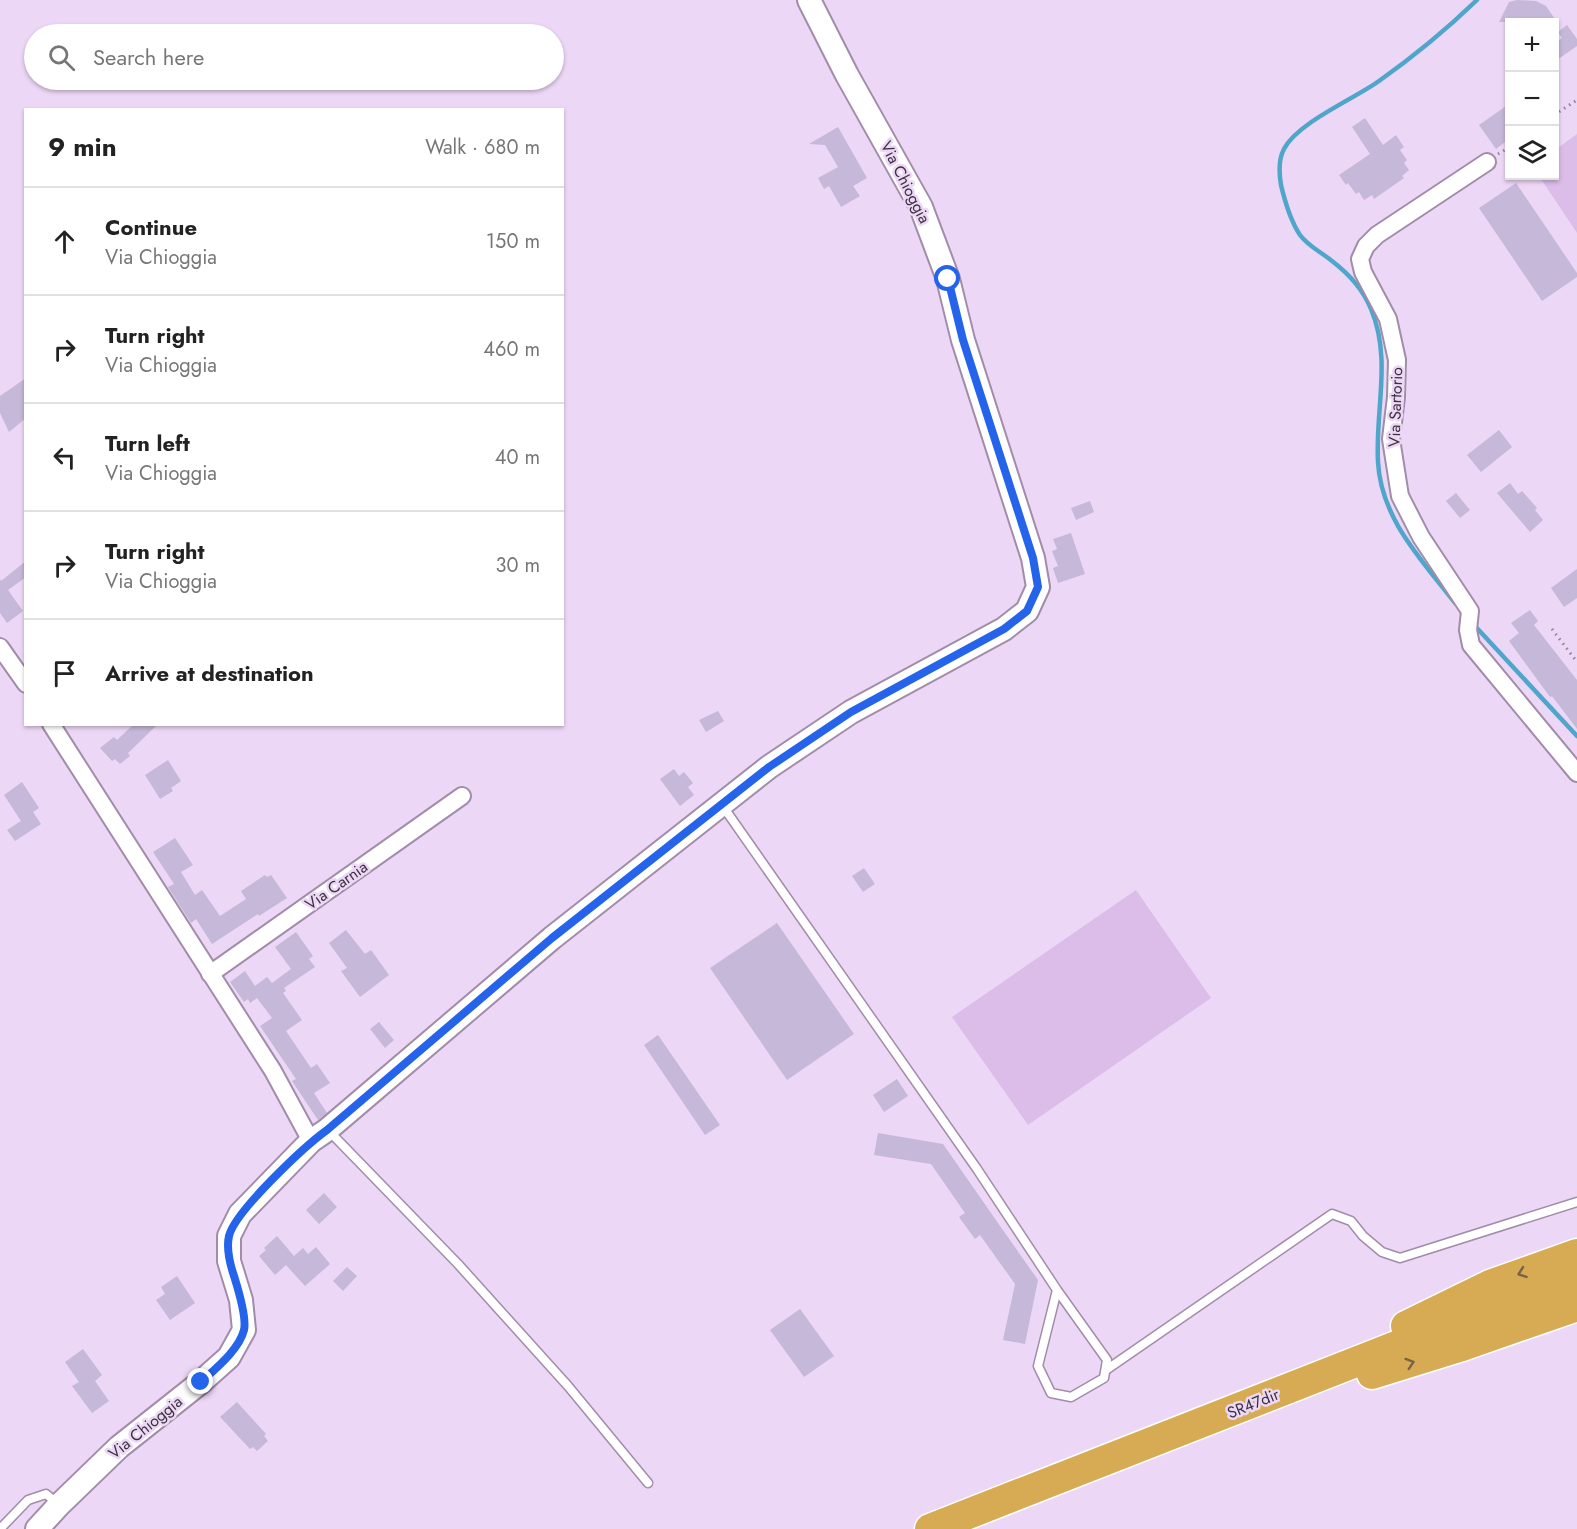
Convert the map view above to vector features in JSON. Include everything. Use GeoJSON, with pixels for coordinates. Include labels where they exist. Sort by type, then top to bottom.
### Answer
{"type":"FeatureCollection","features":[{"type":"Feature","properties":{"kind":"highway"},"geometry":{"type":"LineString","coordinates":[[1233,1412],[1330,1360],[1455,1300],[1577,1254]]}},
{"type":"Feature","properties":{"kind":"highway","name":"SR47dir"},"geometry":{"type":"LineString","coordinates":[[930,1529],[1399,1345],[1577,1281]]}},
{"type":"Feature","properties":{"kind":"highway"},"geometry":{"type":"LineString","coordinates":[[1233,1412],[1401,1366],[1577,1306]]}},
{"type":"Feature","properties":{"kind":"street","name":"Via Chioggia"},"geometry":{"type":"LineString","coordinates":[[37,1529],[119,1447],[229,1357],[244,1330],[241,1300],[229,1261],[229,1236],[240,1214],[319,1136],[552,938],[769,767],[851,712],[1004,629],[1027,611],[1038,587],[1033,558],[963,340],[948,279],[921,207],[847,75],[809,0]]}},
{"type":"Feature","properties":{"kind":"street","name":"Via Sartorio"},"geometry":{"type":"LineString","coordinates":[[1487,162],[1377,235],[1366,246],[1360,259],[1363,273],[1388,319],[1397,360],[1396,397],[1390,439],[1400,496],[1421,537],[1470,611],[1468,630],[1471,645],[1577,773]]}},
{"type":"Feature","properties":{"kind":"street"},"geometry":{"type":"LineString","coordinates":[[0,647],[24,681]]}},
{"type":"Feature","properties":{"kind":"street"},"geometry":{"type":"LineString","coordinates":[[52,726],[273,1071],[319,1136]]}},
{"type":"Feature","properties":{"kind":"street","name":"Via Carnia"},"geometry":{"type":"LineString","coordinates":[[210,974],[462,796]]}},
{"type":"Feature","properties":{"kind":"lane"},"geometry":{"type":"LineString","coordinates":[[721,804],[977,1168],[1057,1290],[1107,1360],[1104,1378],[1071,1397],[1051,1393],[1038,1366],[1057,1290]]}},
{"type":"Feature","properties":{"kind":"lane"},"geometry":{"type":"LineString","coordinates":[[319,1136],[458,1264],[568,1386],[648,1483]]}},
{"type":"Feature","properties":{"kind":"lane"},"geometry":{"type":"LineString","coordinates":[[1106,1370],[1332,1214],[1351,1221],[1363,1236],[1382,1252],[1400,1258],[1577,1202]]}},
{"type":"Feature","properties":{"kind":"lane"},"geometry":{"type":"LineString","coordinates":[[0,1529],[28,1500],[46,1494],[59,1505]]}},
{"type":"Feature","properties":{"kind":"path"},"geometry":{"type":"LineString","coordinates":[[1559,113],[1577,100]]}},
{"type":"Feature","properties":{"kind":"path"},"geometry":{"type":"LineString","coordinates":[[1552,629],[1577,663]]}},
{"type":"Feature","properties":{"kind":"shaded area"},"geometry":{"type":"Polygon","coordinates":[[[1577,134],[1577,233],[1542,180],[1559,180],[1559,147],[1577,134]]]}},
{"type":"Feature","properties":{"kind":"shaded area"},"geometry":{"type":"Polygon","coordinates":[[[1136,890],[1211,998],[1028,1125],[952,1017],[1136,890]]]}},
{"type":"Feature","properties":{"kind":"building"},"geometry":{"type":"Polygon","coordinates":[[[1536,1],[1546,6],[1554,18],[1505,18],[1505,22],[1499,22],[1509,2],[1536,1]]]}},
{"type":"Feature","properties":{"kind":"building"},"geometry":{"type":"Polygon","coordinates":[[[1567,25],[1577,39],[1577,46],[1559,59],[1559,40],[1562,38],[1559,31],[1567,25]]]}},
{"type":"Feature","properties":{"kind":"building"},"geometry":{"type":"Polygon","coordinates":[[[1505,107],[1505,142],[1496,149],[1479,125],[1505,107]]]}},
{"type":"Feature","properties":{"kind":"building"},"geometry":{"type":"Polygon","coordinates":[[[1365,118],[1383,145],[1396,135],[1404,147],[1400,150],[1407,160],[1404,163],[1409,170],[1402,176],[1404,178],[1374,199],[1372,195],[1364,200],[1359,192],[1356,194],[1348,183],[1346,185],[1339,175],[1370,154],[1352,127],[1365,118]]]}},
{"type":"Feature","properties":{"kind":"building"},"geometry":{"type":"Polygon","coordinates":[[[838,127],[867,178],[853,186],[860,196],[841,207],[829,186],[824,189],[818,178],[838,167],[825,145],[809,144],[838,127]]]}},
{"type":"Feature","properties":{"kind":"building"},"geometry":{"type":"Polygon","coordinates":[[[1516,183],[1577,273],[1577,277],[1542,301],[1479,208],[1516,183]]]}},
{"type":"Feature","properties":{"kind":"building"},"geometry":{"type":"Polygon","coordinates":[[[24,379],[24,420],[9,432],[0,413],[0,396],[24,379]]]}},
{"type":"Feature","properties":{"kind":"building"},"geometry":{"type":"Polygon","coordinates":[[[1499,430],[1512,447],[1481,472],[1467,455],[1499,430]]]}},
{"type":"Feature","properties":{"kind":"building"},"geometry":{"type":"Polygon","coordinates":[[[1510,483],[1518,494],[1522,491],[1537,508],[1535,510],[1543,520],[1530,532],[1497,493],[1510,483]]]}},
{"type":"Feature","properties":{"kind":"building"},"geometry":{"type":"Polygon","coordinates":[[[1456,493],[1470,510],[1460,518],[1446,501],[1456,493]]]}},
{"type":"Feature","properties":{"kind":"building"},"geometry":{"type":"Polygon","coordinates":[[[1090,501],[1094,512],[1076,520],[1071,508],[1090,501]]]}},
{"type":"Feature","properties":{"kind":"building"},"geometry":{"type":"Polygon","coordinates":[[[1071,533],[1085,574],[1058,583],[1053,568],[1058,566],[1052,551],[1057,549],[1053,539],[1071,533]]]}},
{"type":"Feature","properties":{"kind":"building"},"geometry":{"type":"Polygon","coordinates":[[[24,563],[24,578],[8,590],[23,611],[7,623],[0,613],[0,579],[1,581],[24,563]]]}},
{"type":"Feature","properties":{"kind":"building"},"geometry":{"type":"Polygon","coordinates":[[[1577,569],[1577,598],[1564,607],[1551,588],[1577,569]]]}},
{"type":"Feature","properties":{"kind":"building"},"geometry":{"type":"Polygon","coordinates":[[[1530,610],[1538,621],[1534,625],[1577,680],[1577,729],[1509,641],[1519,633],[1511,623],[1530,610]]]}},
{"type":"Feature","properties":{"kind":"building"},"geometry":{"type":"Polygon","coordinates":[[[718,711],[724,721],[706,732],[699,720],[718,711]]]}},
{"type":"Feature","properties":{"kind":"building"},"geometry":{"type":"Polygon","coordinates":[[[132,726],[156,726],[120,764],[115,759],[112,761],[100,748],[114,737],[117,740],[132,726]]]}},
{"type":"Feature","properties":{"kind":"building"},"geometry":{"type":"Polygon","coordinates":[[[168,760],[181,781],[171,788],[173,791],[160,799],[145,775],[168,760]]]}},
{"type":"Feature","properties":{"kind":"building"},"geometry":{"type":"Polygon","coordinates":[[[674,769],[679,776],[684,772],[693,783],[688,787],[694,795],[680,806],[660,779],[674,769]]]}},
{"type":"Feature","properties":{"kind":"building"},"geometry":{"type":"Polygon","coordinates":[[[22,782],[39,808],[33,812],[41,824],[15,841],[7,830],[21,821],[4,795],[22,782]]]}},
{"type":"Feature","properties":{"kind":"building"},"geometry":{"type":"Polygon","coordinates":[[[175,838],[193,865],[181,872],[195,895],[202,890],[220,916],[246,899],[241,891],[265,875],[267,877],[271,875],[287,898],[212,944],[196,919],[191,923],[168,887],[174,884],[153,852],[175,838]]]}},
{"type":"Feature","properties":{"kind":"building"},"geometry":{"type":"Polygon","coordinates":[[[864,868],[875,884],[863,892],[852,876],[864,868]]]}},
{"type":"Feature","properties":{"kind":"building"},"geometry":{"type":"Polygon","coordinates":[[[777,923],[854,1034],[787,1080],[710,968],[777,923]]]}},
{"type":"Feature","properties":{"kind":"building"},"geometry":{"type":"Polygon","coordinates":[[[346,930],[365,954],[371,950],[389,975],[360,997],[341,971],[347,968],[329,943],[346,930]]]}},
{"type":"Feature","properties":{"kind":"building"},"geometry":{"type":"Polygon","coordinates":[[[296,932],[313,956],[309,959],[315,967],[284,988],[286,991],[283,993],[302,1020],[286,1031],[311,1068],[317,1064],[330,1083],[314,1093],[327,1113],[318,1120],[292,1081],[296,1079],[260,1026],[272,1018],[257,998],[250,1003],[248,999],[244,1002],[230,982],[245,971],[255,986],[267,977],[272,983],[291,969],[275,947],[296,932]]]}},
{"type":"Feature","properties":{"kind":"building"},"geometry":{"type":"Polygon","coordinates":[[[379,1022],[394,1040],[385,1048],[370,1029],[379,1022]]]}},
{"type":"Feature","properties":{"kind":"building"},"geometry":{"type":"Polygon","coordinates":[[[658,1035],[720,1125],[705,1135],[644,1045],[658,1035]]]}},
{"type":"Feature","properties":{"kind":"building"},"geometry":{"type":"Polygon","coordinates":[[[897,1079],[908,1096],[884,1112],[873,1095],[897,1079]]]}},
{"type":"Feature","properties":{"kind":"building"},"geometry":{"type":"Polygon","coordinates":[[[878,1133],[943,1144],[1038,1280],[1025,1344],[1003,1340],[1015,1284],[980,1235],[975,1239],[959,1217],[965,1213],[931,1164],[874,1155],[878,1133]]]}},
{"type":"Feature","properties":{"kind":"building"},"geometry":{"type":"Polygon","coordinates":[[[324,1193],[337,1207],[319,1224],[306,1210],[324,1193]]]}},
{"type":"Feature","properties":{"kind":"building"},"geometry":{"type":"Polygon","coordinates":[[[277,1236],[294,1256],[303,1248],[308,1254],[316,1247],[330,1264],[305,1286],[286,1265],[275,1275],[259,1256],[277,1236]]]}},
{"type":"Feature","properties":{"kind":"building"},"geometry":{"type":"Polygon","coordinates":[[[347,1267],[357,1276],[343,1291],[333,1281],[347,1267]]]}},
{"type":"Feature","properties":{"kind":"building"},"geometry":{"type":"Polygon","coordinates":[[[177,1276],[195,1303],[170,1320],[156,1300],[165,1294],[161,1287],[177,1276]]]}},
{"type":"Feature","properties":{"kind":"building"},"geometry":{"type":"Polygon","coordinates":[[[800,1309],[834,1356],[804,1377],[770,1330],[800,1309]]]}},
{"type":"Feature","properties":{"kind":"building"},"geometry":{"type":"Polygon","coordinates":[[[83,1349],[102,1375],[95,1381],[109,1401],[92,1413],[72,1386],[79,1382],[65,1362],[83,1349]]]}},
{"type":"Feature","properties":{"kind":"building"},"geometry":{"type":"Polygon","coordinates":[[[237,1402],[266,1434],[264,1436],[268,1441],[257,1451],[253,1447],[250,1449],[220,1417],[237,1402]]]}},
{"type":"Feature","properties":{"kind":"waterway"},"geometry":{"type":"LineString","coordinates":[[1455,603],[1405,538],[1387,502],[1381,483],[1378,462],[1381,347],[1371,309],[1360,288],[1350,277],[1300,235],[1286,204],[1281,185],[1280,167],[1284,149],[1301,130],[1392,72],[1477,0]]}},
{"type":"Feature","properties":{"kind":"waterway"},"geometry":{"type":"LineString","coordinates":[[1475,626],[1577,736]]}},
{"type":"Feature","properties":{"kind":"route"},"geometry":{"type":"LineString","coordinates":[[201,1382],[229,1357],[244,1330],[241,1300],[229,1261],[229,1236],[240,1214],[311,1141],[327,1130],[552,938],[769,767],[851,712],[1004,629],[1027,611],[1038,587],[1033,558],[963,340],[948,279]]}}]}
